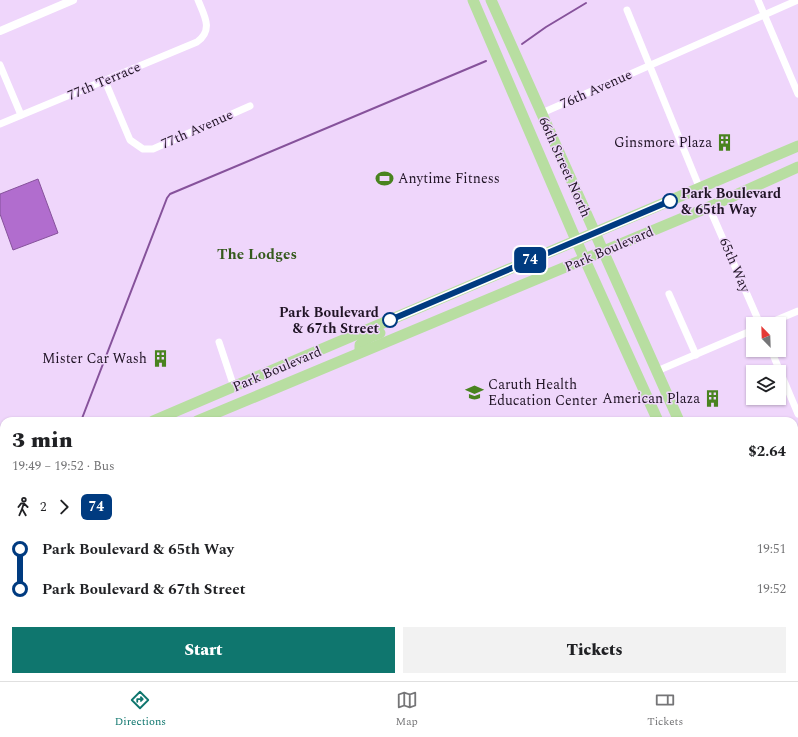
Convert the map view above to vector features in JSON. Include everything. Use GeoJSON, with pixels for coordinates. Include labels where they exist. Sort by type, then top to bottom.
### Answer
{"type":"FeatureCollection","features":[{"type":"Feature","properties":{"kind":"main road","name":"66th Street North"},"geometry":{"type":"LineString","coordinates":[[473,0],[584,259],[656,417]]}},
{"type":"Feature","properties":{"kind":"main road","name":"66th Street North"},"geometry":{"type":"LineString","coordinates":[[491,0],[677,417]]}},
{"type":"Feature","properties":{"kind":"main road","name":"Park Boulevard"},"geometry":{"type":"LineString","coordinates":[[172,417],[234,387],[798,146]]}},
{"type":"Feature","properties":{"kind":"main road","name":"Park Boulevard"},"geometry":{"type":"LineString","coordinates":[[206,417],[603,252],[798,167]]}},
{"type":"Feature","properties":{"kind":"main road"},"geometry":{"type":"LineString","coordinates":[[360,352],[360,345],[368,338],[394,327],[400,322],[403,315]]}},
{"type":"Feature","properties":{"kind":"street"},"geometry":{"type":"LineString","coordinates":[[0,31],[74,0]]}},
{"type":"Feature","properties":{"kind":"street","name":"77th Terrace"},"geometry":{"type":"LineString","coordinates":[[0,124],[197,42],[206,33],[207,23],[198,0]]}},
{"type":"Feature","properties":{"kind":"street"},"geometry":{"type":"LineString","coordinates":[[758,0],[798,94]]}},
{"type":"Feature","properties":{"kind":"street","name":"76th Avenue"},"geometry":{"type":"LineString","coordinates":[[542,113],[650,64],[798,0]]}},
{"type":"Feature","properties":{"kind":"street"},"geometry":{"type":"LineString","coordinates":[[627,10],[700,189]]}},
{"type":"Feature","properties":{"kind":"street"},"geometry":{"type":"LineString","coordinates":[[0,66],[21,115]]}},
{"type":"Feature","properties":{"kind":"street","name":"77th Avenue"},"geometry":{"type":"LineString","coordinates":[[105,81],[130,140],[143,149],[152,149],[250,106]]}},
{"type":"Feature","properties":{"kind":"street","name":"65th Way"},"geometry":{"type":"LineString","coordinates":[[709,207],[757,317]]}},
{"type":"Feature","properties":{"kind":"street"},"geometry":{"type":"LineString","coordinates":[[669,294],[696,355]]}},
{"type":"Feature","properties":{"kind":"street"},"geometry":{"type":"LineString","coordinates":[[784,317],[798,311]]}},
{"type":"Feature","properties":{"kind":"street"},"geometry":{"type":"LineString","coordinates":[[657,371],[746,333]]}},
{"type":"Feature","properties":{"kind":"street"},"geometry":{"type":"LineString","coordinates":[[219,342],[234,387]]}},
{"type":"Feature","properties":{"kind":"street"},"geometry":{"type":"LineString","coordinates":[[774,357],[798,414]]}},
{"type":"Feature","properties":{"kind":"shaded area"},"geometry":{"type":"Polygon","coordinates":[[[38,179],[58,233],[13,250],[0,214],[0,194],[38,179]]]}},
{"type":"Feature","properties":{"kind":"waterway"},"geometry":{"type":"LineString","coordinates":[[522,44],[546,27],[586,3]]}},
{"type":"Feature","properties":{"kind":"waterway"},"geometry":{"type":"LineString","coordinates":[[83,417],[167,198],[170,194],[486,61]]}},
{"type":"Feature","properties":{"kind":"bus line","name":"74"},"geometry":{"type":"LineString","coordinates":[[390,320],[670,201]]}},
{"type":"Feature","properties":{"kind":"place","name":"Ginsmore Plaza"},"geometry":{"type":"Point","coordinates":[725,142]}},
{"type":"Feature","properties":{"kind":"place","name":"Anytime Fitness"},"geometry":{"type":"Point","coordinates":[385,178]}},
{"type":"Feature","properties":{"kind":"place","name":"Park Boulevard & 65th Way"},"geometry":{"type":"Point","coordinates":[670,201]}},
{"type":"Feature","properties":{"kind":"place","name":"Park Boulevard & 67th Street"},"geometry":{"type":"Point","coordinates":[390,320]}},
{"type":"Feature","properties":{"kind":"place","name":"Mister Car Wash"},"geometry":{"type":"Point","coordinates":[160,358]}},
{"type":"Feature","properties":{"kind":"place","name":"Caruth Health Education Center"},"geometry":{"type":"Point","coordinates":[475,392]}},
{"type":"Feature","properties":{"kind":"place","name":"American Plaza"},"geometry":{"type":"Point","coordinates":[713,398]}},
{"type":"Feature","properties":{"kind":"district","name":"The Lodges"},"geometry":{"type":"Point","coordinates":[257,254]}}]}
